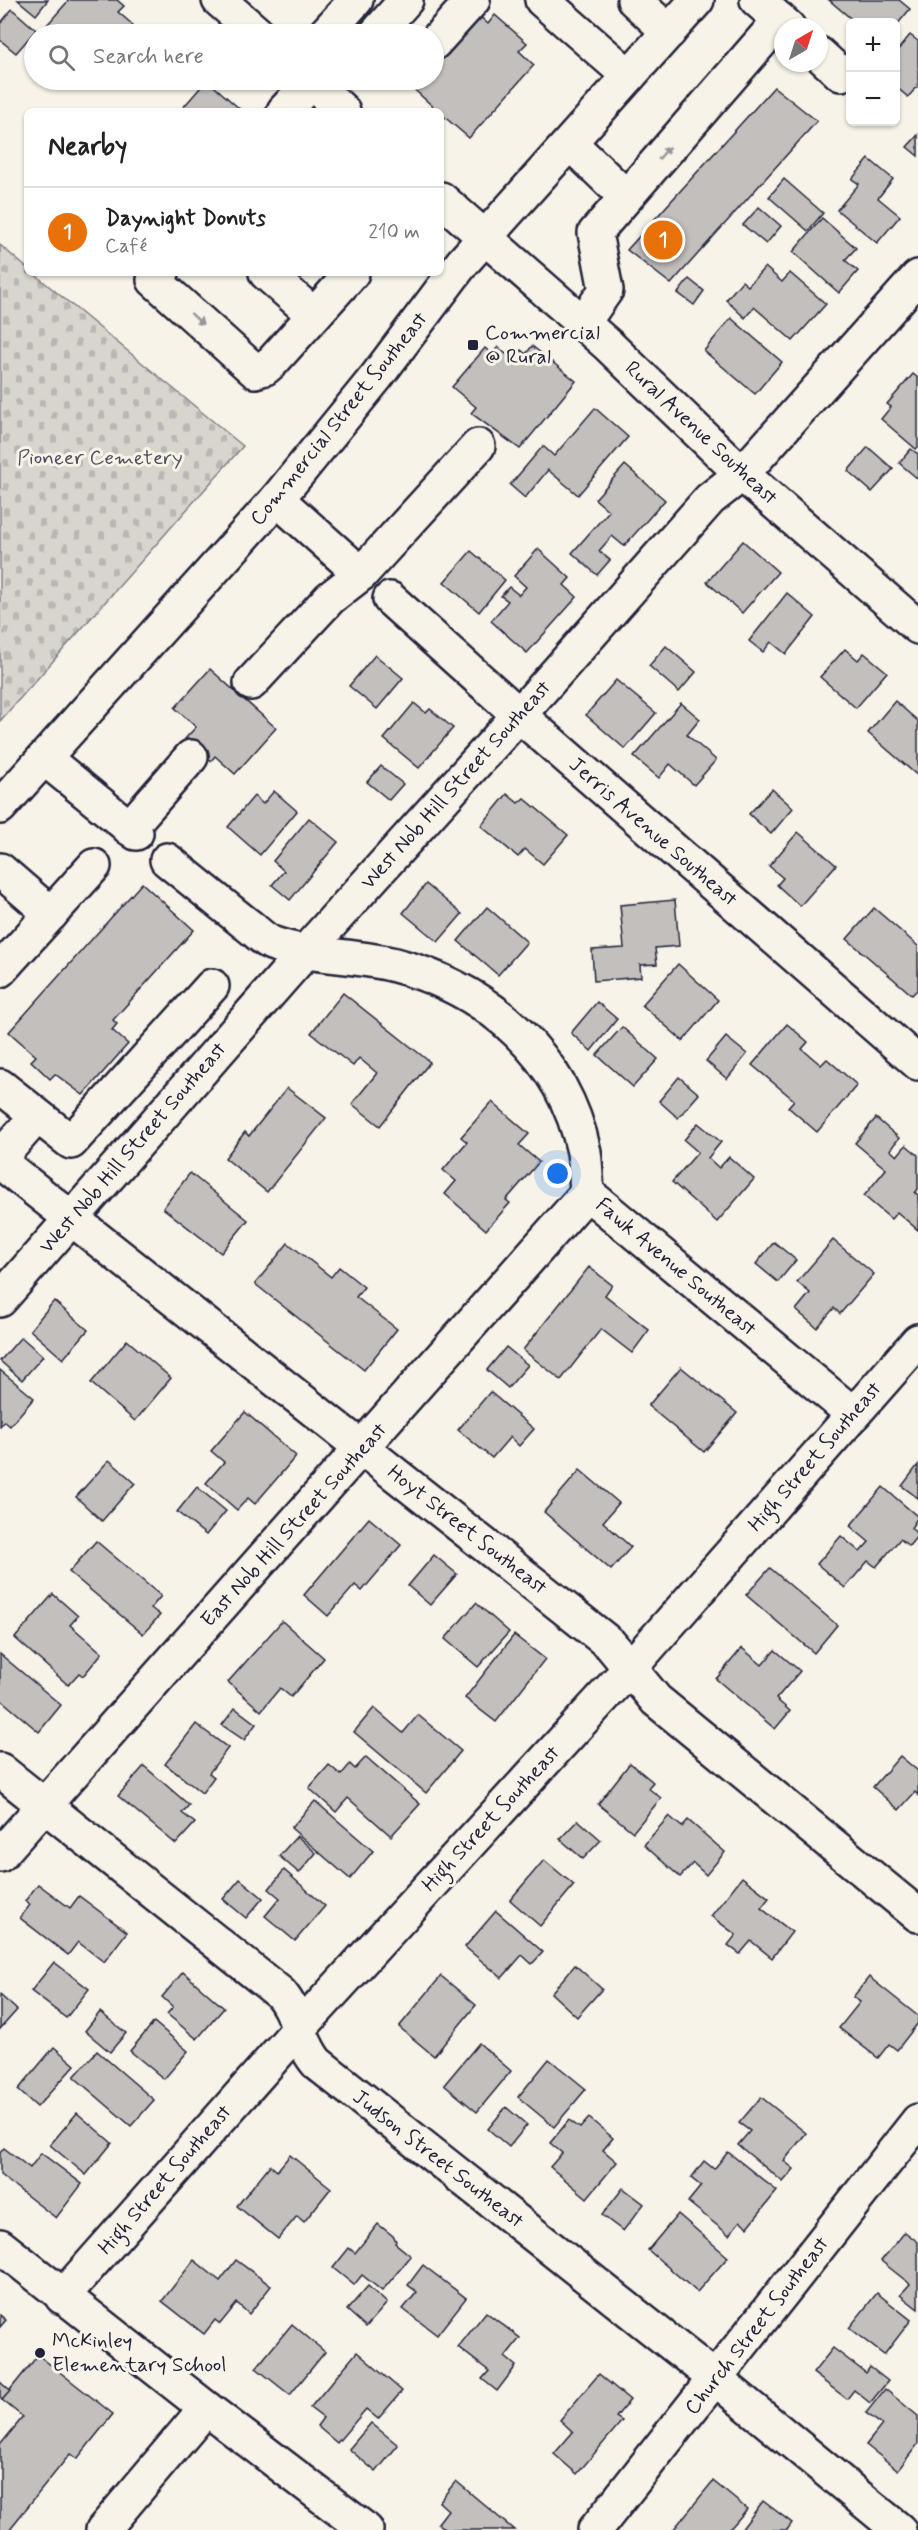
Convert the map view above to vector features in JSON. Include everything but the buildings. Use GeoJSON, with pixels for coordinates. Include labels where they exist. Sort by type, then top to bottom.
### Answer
{"type":"FeatureCollection","features":[{"type":"Feature","properties":{"kind":"street"},"geometry":{"type":"LineString","coordinates":[[219,0],[247,24]]}},
{"type":"Feature","properties":{"kind":"street"},"geometry":{"type":"LineString","coordinates":[[334,24],[356,0]]}},
{"type":"Feature","properties":{"kind":"street"},"geometry":{"type":"LineString","coordinates":[[385,24],[406,0]]}},
{"type":"Feature","properties":{"kind":"street"},"geometry":{"type":"LineString","coordinates":[[444,32],[472,0]]}},
{"type":"Feature","properties":{"kind":"street"},"geometry":{"type":"LineString","coordinates":[[542,0],[629,76]]}},
{"type":"Feature","properties":{"kind":"street"},"geometry":{"type":"LineString","coordinates":[[634,0],[669,32]]}},
{"type":"Feature","properties":{"kind":"street","name":"Commercial Street Southeast"},"geometry":{"type":"LineString","coordinates":[[0,807],[277,499],[377,376],[462,263],[697,0]]}},
{"type":"Feature","properties":{"kind":"street"},"geometry":{"type":"LineString","coordinates":[[583,322],[606,290],[595,233],[775,16]]}},
{"type":"Feature","properties":{"kind":"street"},"geometry":{"type":"LineString","coordinates":[[290,108],[323,90]]}},
{"type":"Feature","properties":{"kind":"street"},"geometry":{"type":"LineString","coordinates":[[570,143],[626,197]]}},
{"type":"Feature","properties":{"kind":"street","name":"Rural Avenue Southeast"},"geometry":{"type":"LineString","coordinates":[[444,202],[583,322],[742,474],[918,627]]}},
{"type":"Feature","properties":{"kind":"street"},"geometry":{"type":"LineString","coordinates":[[269,276],[314,315]]}},
{"type":"Feature","properties":{"kind":"street"},"geometry":{"type":"LineString","coordinates":[[158,277],[255,371],[273,362],[349,276]]}},
{"type":"Feature","properties":{"kind":"street","name":"West Nob Hill Street Southeast"},"geometry":{"type":"LineString","coordinates":[[0,1300],[307,950],[519,716],[710,499],[742,474],[918,277]]}},
{"type":"Feature","properties":{"kind":"street"},"geometry":{"type":"LineString","coordinates":[[251,683],[330,598],[361,574],[478,446]]}},
{"type":"Feature","properties":{"kind":"street"},"geometry":{"type":"LineString","coordinates":[[277,499],[361,574]]}},
{"type":"Feature","properties":{"kind":"street","name":"Jerris Avenue Southeast"},"geometry":{"type":"LineString","coordinates":[[390,599],[519,716],[918,1063]]}},
{"type":"Feature","properties":{"kind":"street"},"geometry":{"type":"LineString","coordinates":[[44,758],[133,831],[191,758]]}},
{"type":"Feature","properties":{"kind":"street","name":"Fawk Avenue Southeast"},"geometry":{"type":"LineString","coordinates":[[167,860],[272,944],[392,964],[432,975],[468,993],[517,1031],[534,1050],[559,1086],[575,1120],[584,1154],[587,1193],[852,1413]]}},
{"type":"Feature","properties":{"kind":"street"},"geometry":{"type":"LineString","coordinates":[[0,970],[94,866]]}},
{"type":"Feature","properties":{"kind":"street"},"geometry":{"type":"LineString","coordinates":[[0,870],[51,914]]}},
{"type":"Feature","properties":{"kind":"street"},"geometry":{"type":"LineString","coordinates":[[0,1086],[71,1143],[212,986]]}},
{"type":"Feature","properties":{"kind":"street"},"geometry":{"type":"LineString","coordinates":[[0,1160],[37,1116]]}},
{"type":"Feature","properties":{"kind":"street","name":"Hoyt Street Southeast"},"geometry":{"type":"LineString","coordinates":[[0,1160],[610,1644],[656,1700],[918,1916]]}},
{"type":"Feature","properties":{"kind":"street","name":"East Nob Hill Street Southeast"},"geometry":{"type":"LineString","coordinates":[[0,1855],[587,1193]]}},
{"type":"Feature","properties":{"kind":"street","name":"High Street Southeast"},"geometry":{"type":"LineString","coordinates":[[62,2297],[298,2030],[631,1667],[852,1413],[918,1341]]}},
{"type":"Feature","properties":{"kind":"street","name":"Judson Street Southeast"},"geometry":{"type":"LineString","coordinates":[[0,1770],[279,1993],[288,2002],[298,2030],[310,2055],[317,2063],[716,2379],[899,2530]]}},
{"type":"Feature","properties":{"kind":"street","name":"Church Street Southeast"},"geometry":{"type":"LineString","coordinates":[[595,2530],[918,2121]]}},
{"type":"Feature","properties":{"kind":"street"},"geometry":{"type":"LineString","coordinates":[[0,2246],[62,2297],[366,2530]]}},
{"type":"Feature","properties":{"kind":"street"},"geometry":{"type":"LineString","coordinates":[[104,2530],[206,2408]]}},
{"type":"Feature","properties":{"kind":"green space","name":"Pioneer Cemetery"},"geometry":{"type":"Polygon","coordinates":[[[0,245],[24,265],[24,276],[37,276],[243,446],[0,721],[0,245]]]}},
{"type":"Feature","properties":{"kind":"place","name":"Daynight Donuts"},"geometry":{"type":"Point","coordinates":[663,240]}},
{"type":"Feature","properties":{"kind":"place","name":"Commercial @ Rural"},"geometry":{"type":"Point","coordinates":[473,345]}},
{"type":"Feature","properties":{"kind":"place","name":"McKinley Elementary School"},"geometry":{"type":"Point","coordinates":[40,2353]}}]}
